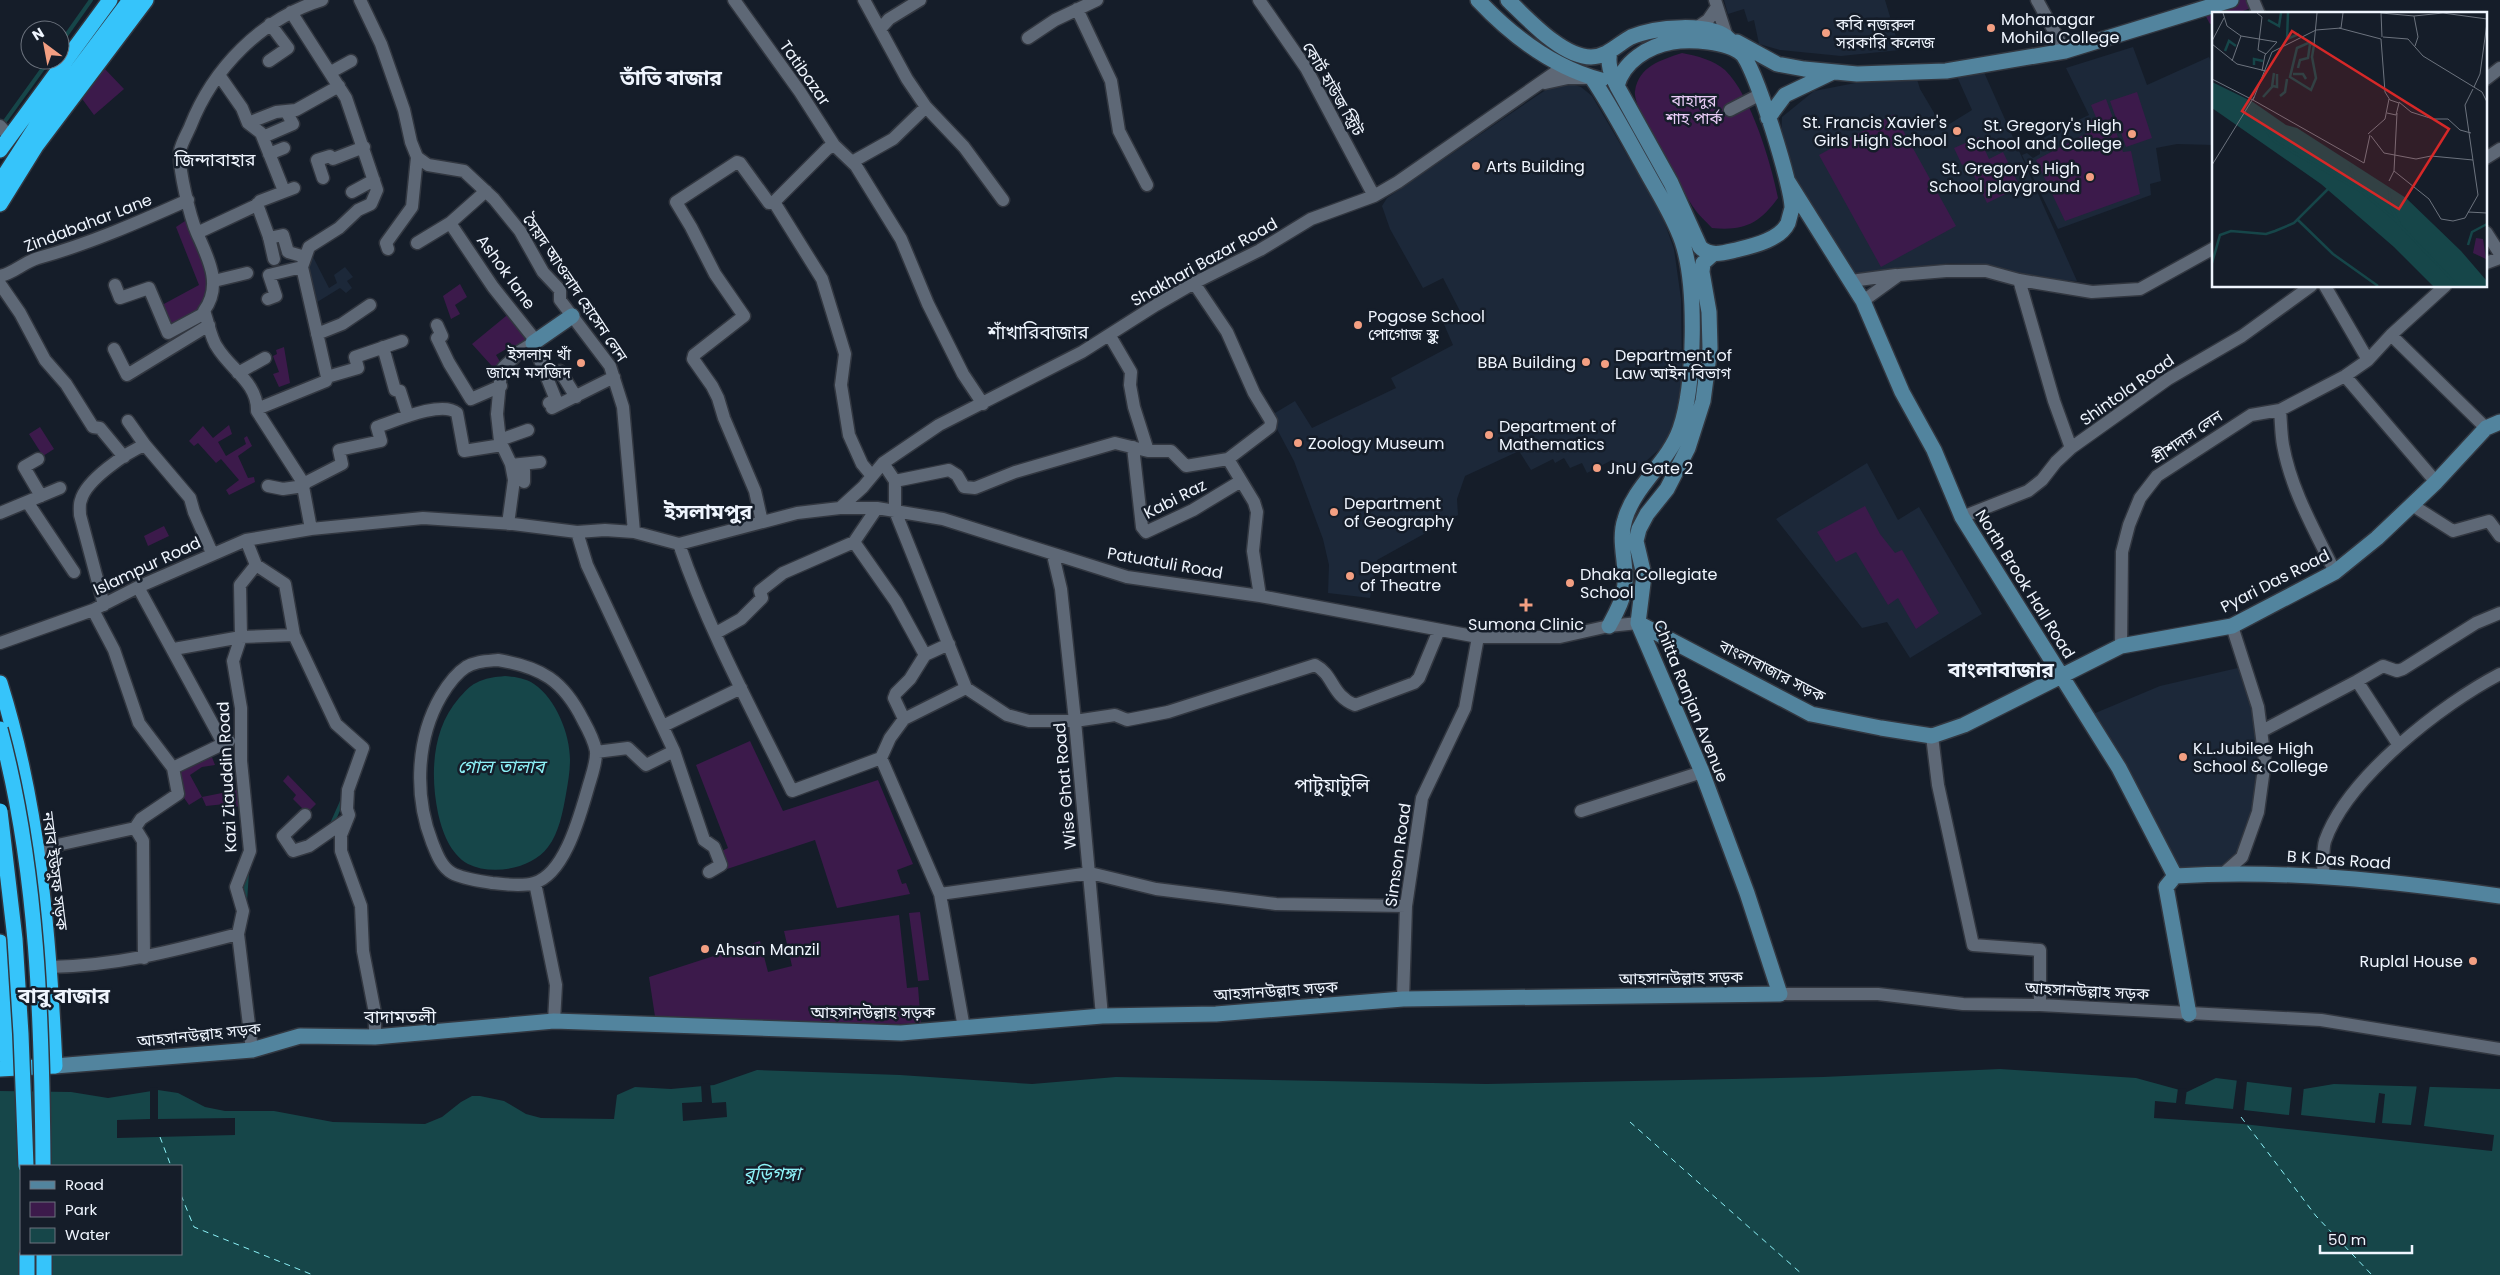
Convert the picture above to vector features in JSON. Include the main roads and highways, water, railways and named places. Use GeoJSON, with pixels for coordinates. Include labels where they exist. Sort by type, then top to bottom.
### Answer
{"type":"FeatureCollection","features":[{"type":"Feature","properties":{"kind":"highway"},"geometry":{"type":"LineString","coordinates":[[70,38],[100,0]]}},
{"type":"Feature","properties":{"kind":"highway"},"geometry":{"type":"LineString","coordinates":[[3,131],[110,0]]}},
{"type":"Feature","properties":{"kind":"highway"},"geometry":{"type":"LineString","coordinates":[[0,204],[36,146],[146,0]]}},
{"type":"Feature","properties":{"kind":"highway"},"geometry":{"type":"LineString","coordinates":[[0,182],[42,117],[129,2]]}},
{"type":"Feature","properties":{"kind":"highway"},"geometry":{"type":"LineString","coordinates":[[0,150],[3,131],[46,70]]}},
{"type":"Feature","properties":{"kind":"highway","name":"নবাব ইউসুফ সড়ক"},"geometry":{"type":"LineString","coordinates":[[0,684],[15,730],[31,853],[41,874],[55,1066],[4,1068]]}},
{"type":"Feature","properties":{"kind":"highway"},"geometry":{"type":"LineString","coordinates":[[0,729],[31,853],[42,1083],[43,1165]]}},
{"type":"Feature","properties":{"kind":"highway"},"geometry":{"type":"LineString","coordinates":[[0,811],[15,939],[22,1034],[26,1165]]}},
{"type":"Feature","properties":{"kind":"highway"},"geometry":{"type":"LineString","coordinates":[[0,942],[4,1068]]}},
{"type":"Feature","properties":{"kind":"highway"},"geometry":{"type":"LineString","coordinates":[[27,1255],[27,1275]]}},
{"type":"Feature","properties":{"kind":"highway"},"geometry":{"type":"LineString","coordinates":[[44,1255],[44,1275]]}},
{"type":"Feature","properties":{"kind":"water","name":"গোল তালাব"},"geometry":{"type":"Polygon","coordinates":[[[505,676],[531,682],[549,699],[564,728],[569,750],[570,768],[560,822],[548,847],[541,855],[522,865],[500,870],[488,870],[478,868],[462,860],[448,841],[442,827],[435,798],[435,752],[443,724],[459,698],[479,681],[505,676]]]}},
{"type":"Feature","properties":{"kind":"water","name":"বুড়িগঙ্গা"},"geometry":{"type":"Polygon","coordinates":[[[2000,1069],[2136,1078],[2187,1092],[2216,1078],[2304,1089],[2334,1084],[2500,1089],[2500,1275],[0,1275],[0,1091],[71,1092],[108,1098],[158,1090],[178,1093],[205,1107],[225,1111],[274,1111],[333,1122],[425,1124],[442,1117],[472,1096],[504,1101],[526,1114],[541,1118],[614,1119],[617,1095],[635,1087],[671,1089],[714,1085],[757,1070],[900,1075],[1032,1084],[1116,1077],[1486,1084],[1823,1077],[2000,1069]]]}},
{"type":"Feature","properties":{"kind":"waterway"},"geometry":{"type":"LineString","coordinates":[[70,30],[91,0]]}},
{"type":"Feature","properties":{"kind":"waterway"},"geometry":{"type":"LineString","coordinates":[[3,124],[42,70]]}},
{"type":"Feature","properties":{"kind":"waterway"},"geometry":{"type":"LineString","coordinates":[[331,826],[343,799]]}},
{"type":"Feature","properties":{"kind":"waterway"},"geometry":{"type":"LineString","coordinates":[[245,902],[247,872]]}},
{"type":"Feature","properties":{"kind":"place","name":"Mohanagar Mohila College"},"geometry":{"type":"Point","coordinates":[1991,28]}},
{"type":"Feature","properties":{"kind":"place","name":"কবি নজরুল সরকারি কলেজ"},"geometry":{"type":"Point","coordinates":[1826,33]}},
{"type":"Feature","properties":{"kind":"place","name":"St. Francis Xavier's Girls High School"},"geometry":{"type":"Point","coordinates":[1957,131]}},
{"type":"Feature","properties":{"kind":"place","name":"St. Gregory's High School and College"},"geometry":{"type":"Point","coordinates":[2132,134]}},
{"type":"Feature","properties":{"kind":"place","name":"Arts Building"},"geometry":{"type":"Point","coordinates":[1476,166]}},
{"type":"Feature","properties":{"kind":"place","name":"St. Gregory's High School playground"},"geometry":{"type":"Point","coordinates":[2090,177]}},
{"type":"Feature","properties":{"kind":"place","name":"Pogose School পোগোজ স্কুল"},"geometry":{"type":"Point","coordinates":[1358,325]}},
{"type":"Feature","properties":{"kind":"place","name":"BBA Building"},"geometry":{"type":"Point","coordinates":[1586,362]}},
{"type":"Feature","properties":{"kind":"place","name":"ইসলাম খাঁ জামে মসজিদ"},"geometry":{"type":"Point","coordinates":[581,363]}},
{"type":"Feature","properties":{"kind":"place","name":"Department of Law আইন বিভাগ"},"geometry":{"type":"Point","coordinates":[1605,364]}},
{"type":"Feature","properties":{"kind":"place","name":"Department of Mathematics"},"geometry":{"type":"Point","coordinates":[1489,435]}},
{"type":"Feature","properties":{"kind":"place","name":"Zoology Museum"},"geometry":{"type":"Point","coordinates":[1298,443]}},
{"type":"Feature","properties":{"kind":"place","name":"JnU Gate 2"},"geometry":{"type":"Point","coordinates":[1597,468]}},
{"type":"Feature","properties":{"kind":"place","name":"Department of Geography"},"geometry":{"type":"Point","coordinates":[1334,512]}},
{"type":"Feature","properties":{"kind":"place","name":"Department of Theatre"},"geometry":{"type":"Point","coordinates":[1350,576]}},
{"type":"Feature","properties":{"kind":"place","name":"Dhaka Collegiate School"},"geometry":{"type":"Point","coordinates":[1570,583]}},
{"type":"Feature","properties":{"kind":"place","name":"Sumona Clinic"},"geometry":{"type":"Point","coordinates":[1526,605]}},
{"type":"Feature","properties":{"kind":"place","name":"K.L.Jubilee High School & College"},"geometry":{"type":"Point","coordinates":[2183,757]}},
{"type":"Feature","properties":{"kind":"place","name":"Ahsan Manzil"},"geometry":{"type":"Point","coordinates":[705,949]}},
{"type":"Feature","properties":{"kind":"place","name":"Ruplal House"},"geometry":{"type":"Point","coordinates":[2473,961]}},
{"type":"Feature","properties":{"kind":"district","name":"তাঁতি বাজার"},"geometry":{"type":"Point","coordinates":[671,77]}},
{"type":"Feature","properties":{"kind":"district","name":"জিন্দাবাহার"},"geometry":{"type":"Point","coordinates":[215,159]}},
{"type":"Feature","properties":{"kind":"district","name":"শাঁখারিবাজার"},"geometry":{"type":"Point","coordinates":[1038,332]}},
{"type":"Feature","properties":{"kind":"district","name":"ইসলামপুর"},"geometry":{"type":"Point","coordinates":[708,511]}},
{"type":"Feature","properties":{"kind":"district","name":"বাংলাবাজার"},"geometry":{"type":"Point","coordinates":[2001,669]}},
{"type":"Feature","properties":{"kind":"district","name":"পাটুয়াটুলি"},"geometry":{"type":"Point","coordinates":[1332,785]}},
{"type":"Feature","properties":{"kind":"district","name":"বাবু বাজার"},"geometry":{"type":"Point","coordinates":[64,995]}},
{"type":"Feature","properties":{"kind":"district","name":"বাদামতলী"},"geometry":{"type":"Point","coordinates":[400,1016]}},
{"type":"Feature","properties":{"kind":"park label","name":"বাহাদুর শাহ পার্ক"},"geometry":{"type":"Point","coordinates":[1694,109]}}]}
